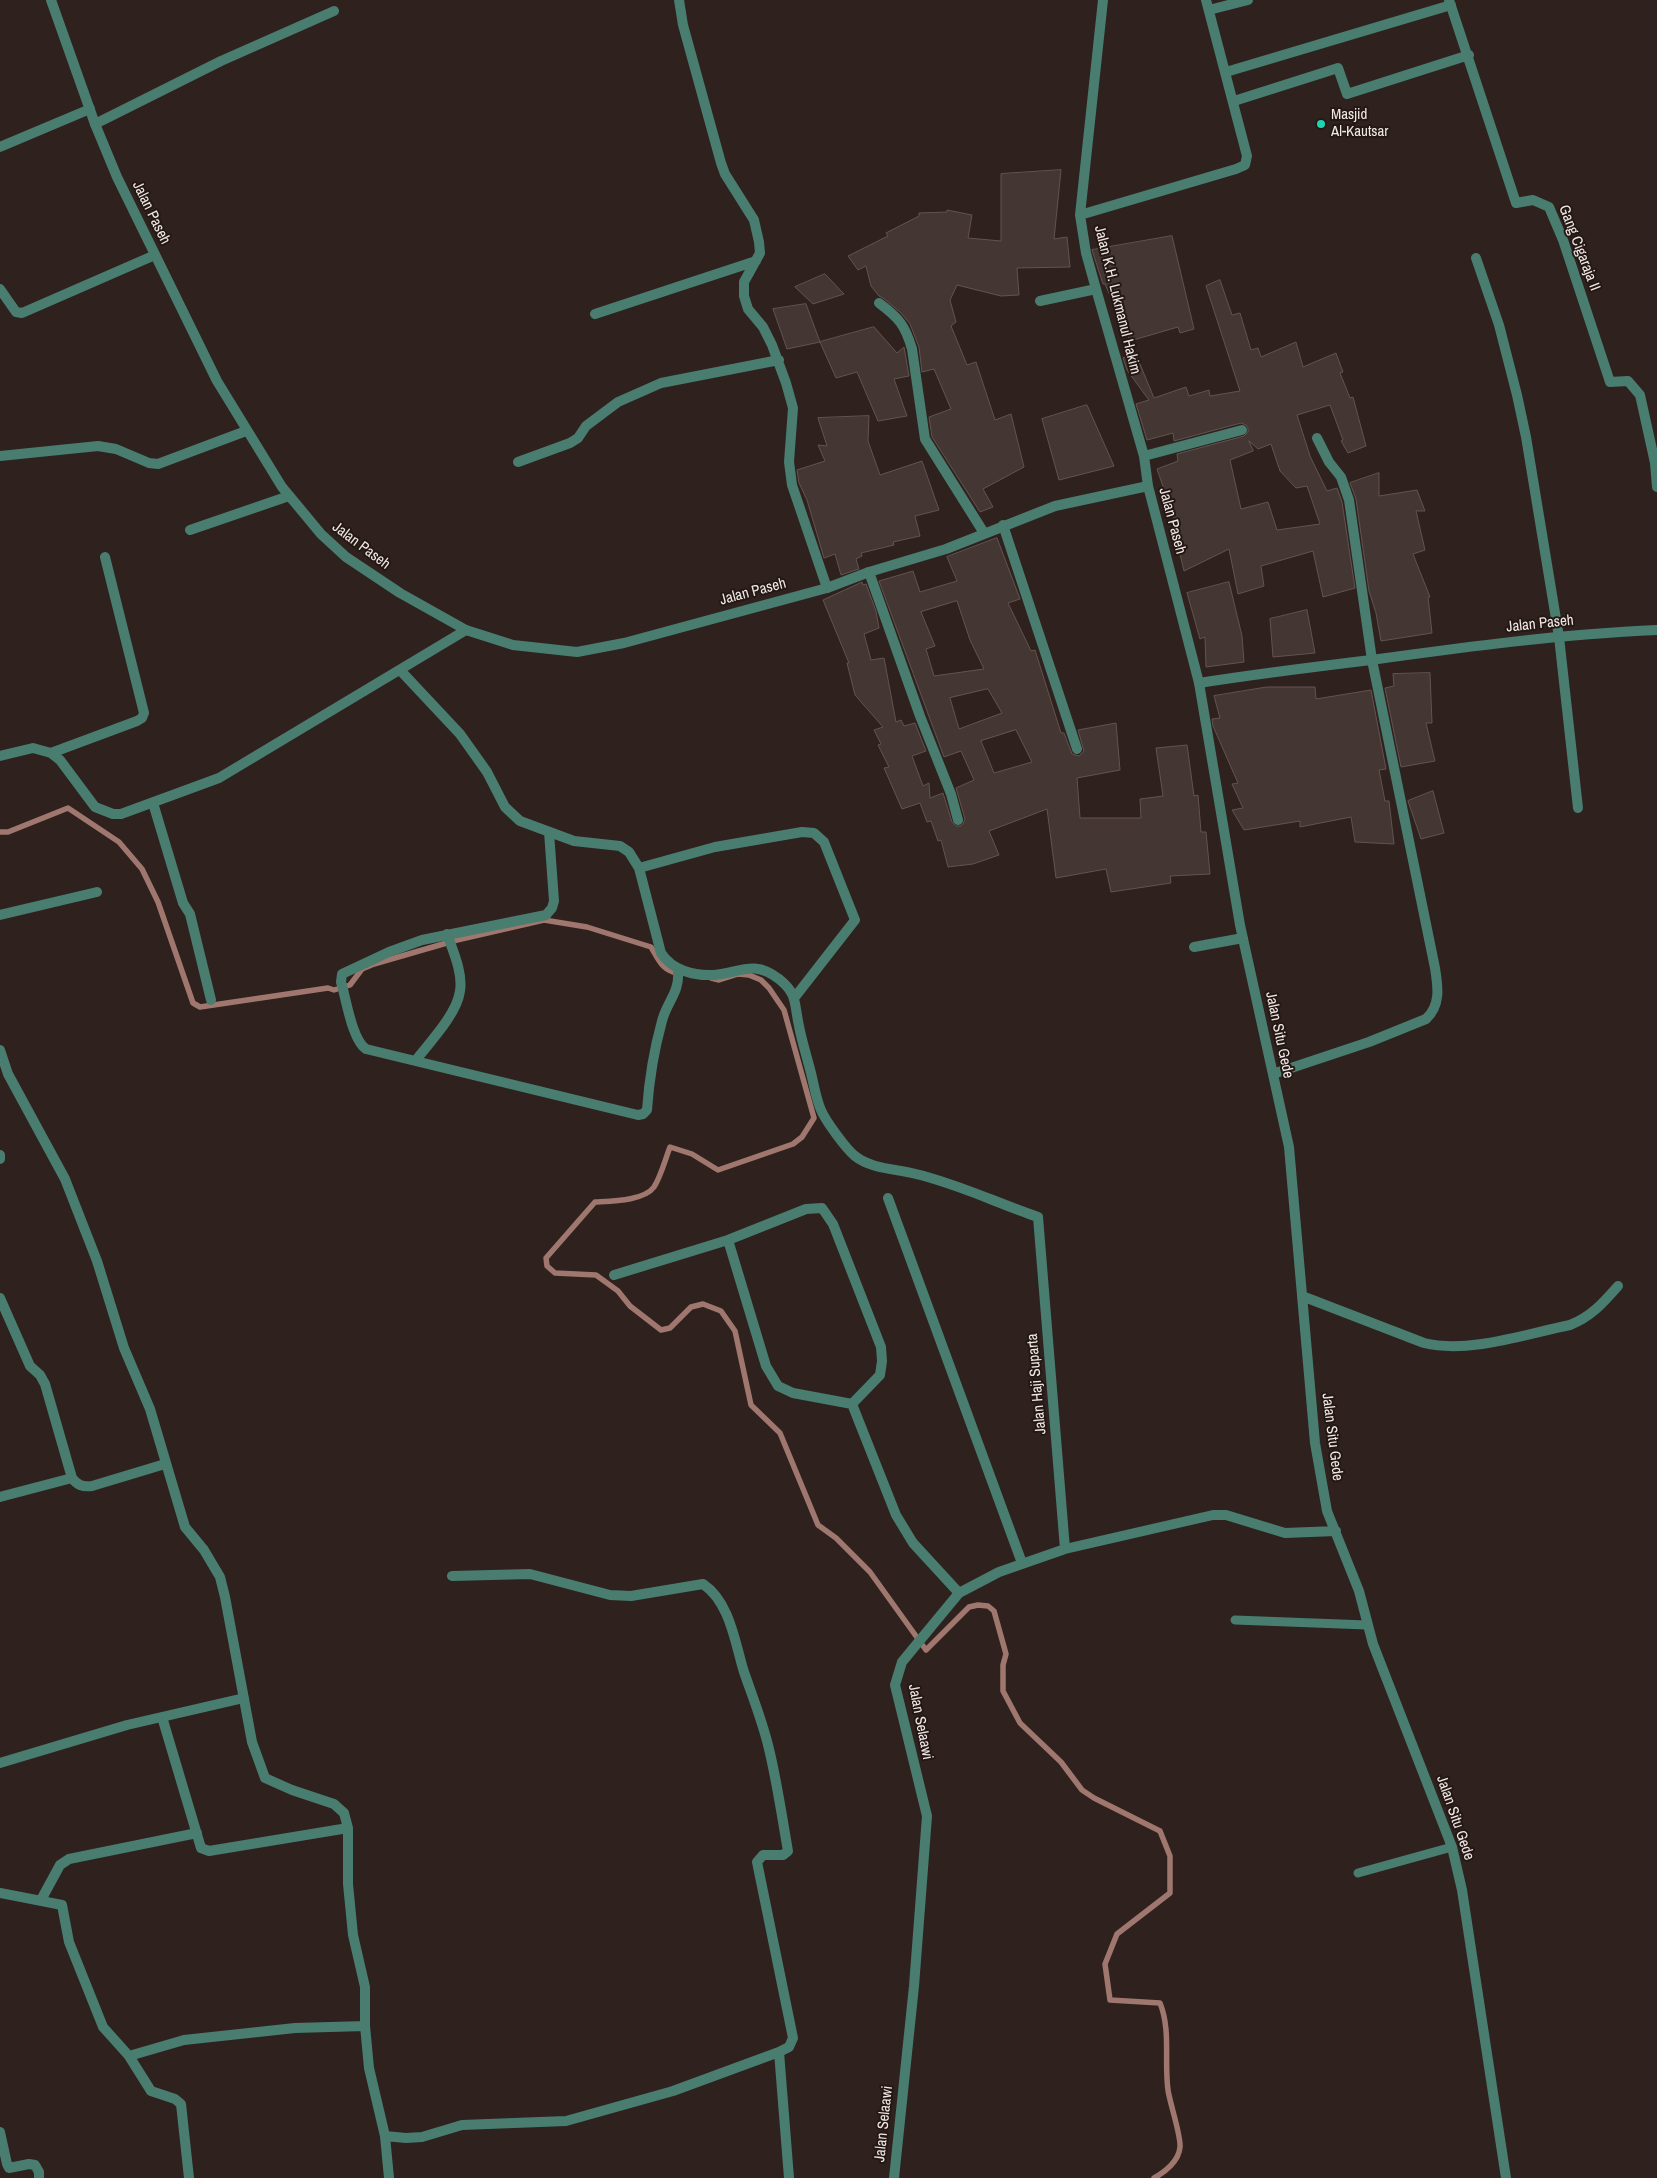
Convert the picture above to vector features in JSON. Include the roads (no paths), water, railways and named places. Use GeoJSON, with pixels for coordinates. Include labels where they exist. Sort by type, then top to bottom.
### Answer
{"type":"FeatureCollection","features":[{"type":"Feature","properties":{"kind":"street","name":"Jalan Paseh"},"geometry":{"type":"LineString","coordinates":[[51,0],[95,124],[155,255],[217,381],[289,496],[320,534],[346,556],[400,593],[466,630],[513,645],[576,652],[624,643],[827,588],[869,572],[946,549],[1055,506],[1148,486],[1199,683],[1272,671],[1372,660],[1436,650],[1559,637],[1657,630]]}},
{"type":"Feature","properties":{"kind":"street"},"geometry":{"type":"LineString","coordinates":[[679,0],[721,163],[725,174],[754,220],[760,242],[760,253],[744,282],[744,296],[748,309],[763,327],[779,360],[793,408],[789,462],[792,485],[827,588]]}},
{"type":"Feature","properties":{"kind":"street","name":"Jalan K.H. Lukmanul Hakim"},"geometry":{"type":"LineString","coordinates":[[1103,0],[1080,215],[1086,253],[1144,456],[1148,486]]}},
{"type":"Feature","properties":{"kind":"street"},"geometry":{"type":"LineString","coordinates":[[1080,215],[1245,164],[1247,156],[1234,101],[1207,5],[1248,0]]}},
{"type":"Feature","properties":{"kind":"street"},"geometry":{"type":"LineString","coordinates":[[1226,72],[1450,2]]}},
{"type":"Feature","properties":{"kind":"street","name":"Gang Cigaraja II"},"geometry":{"type":"LineString","coordinates":[[1450,2],[1469,55],[1516,203],[1533,200],[1549,207],[1563,240],[1610,382],[1628,381],[1640,395],[1655,463],[1657,487]]}},
{"type":"Feature","properties":{"kind":"street"},"geometry":{"type":"LineString","coordinates":[[95,124],[222,61],[334,11]]}},
{"type":"Feature","properties":{"kind":"street"},"geometry":{"type":"LineString","coordinates":[[1234,101],[1338,68],[1348,94],[1469,55]]}},
{"type":"Feature","properties":{"kind":"street"},"geometry":{"type":"LineString","coordinates":[[0,147],[90,109]]}},
{"type":"Feature","properties":{"kind":"street"},"geometry":{"type":"LineString","coordinates":[[0,289],[16,312],[22,313],[155,255]]}},
{"type":"Feature","properties":{"kind":"street"},"geometry":{"type":"LineString","coordinates":[[1476,258],[1499,325],[1517,395],[1559,637],[1578,808]]}},
{"type":"Feature","properties":{"kind":"street"},"geometry":{"type":"LineString","coordinates":[[595,314],[756,260]]}},
{"type":"Feature","properties":{"kind":"street"},"geometry":{"type":"LineString","coordinates":[[1040,301],[1096,289]]}},
{"type":"Feature","properties":{"kind":"street"},"geometry":{"type":"LineString","coordinates":[[879,304],[897,317],[908,337],[912,349],[925,439],[984,533]]}},
{"type":"Feature","properties":{"kind":"street"},"geometry":{"type":"LineString","coordinates":[[518,462],[570,444],[578,438],[586,426],[618,402],[661,383],[779,360]]}},
{"type":"Feature","properties":{"kind":"street"},"geometry":{"type":"LineString","coordinates":[[0,456],[98,446],[116,449],[149,463],[158,464],[246,430]]}},
{"type":"Feature","properties":{"kind":"street"},"geometry":{"type":"LineString","coordinates":[[1144,456],[1242,430]]}},
{"type":"Feature","properties":{"kind":"street"},"geometry":{"type":"LineString","coordinates":[[1273,1074],[1369,1042],[1426,1019],[1436,1005],[1438,984],[1372,660],[1349,500],[1341,476],[1329,462],[1317,438]]}},
{"type":"Feature","properties":{"kind":"street"},"geometry":{"type":"LineString","coordinates":[[190,530],[289,496]]}},
{"type":"Feature","properties":{"kind":"street"},"geometry":{"type":"LineString","coordinates":[[1003,525],[1076,749]]}},
{"type":"Feature","properties":{"kind":"street"},"geometry":{"type":"LineString","coordinates":[[51,753],[137,721],[142,718],[144,713],[105,557]]}},
{"type":"Feature","properties":{"kind":"street"},"geometry":{"type":"LineString","coordinates":[[869,572],[920,716],[951,794],[958,820]]}},
{"type":"Feature","properties":{"kind":"street"},"geometry":{"type":"LineString","coordinates":[[0,756],[33,748],[51,753],[60,760],[95,807],[113,814],[121,814],[219,778],[466,630]]}},
{"type":"Feature","properties":{"kind":"street"},"geometry":{"type":"LineString","coordinates":[[400,670],[460,734],[487,772],[505,807],[520,820],[574,841],[620,846],[629,852],[639,868],[661,953],[678,975],[714,975],[740,969],[757,968],[779,979],[795,997],[855,920],[824,842],[814,833],[802,832],[715,847],[639,868]]}},
{"type":"Feature","properties":{"kind":"street","name":"Jalan Situ Gede"},"geometry":{"type":"LineString","coordinates":[[1199,683],[1243,938],[1289,1147],[1315,1443],[1327,1511],[1358,1592],[1373,1644],[1452,1847],[1462,1890],[1506,2178]]}},
{"type":"Feature","properties":{"kind":"street"},"geometry":{"type":"LineString","coordinates":[[153,803],[183,903],[190,914],[211,1000]]}},
{"type":"Feature","properties":{"kind":"street"},"geometry":{"type":"LineString","coordinates":[[549,832],[554,901],[550,912],[541,917],[389,952],[344,973],[340,977],[361,1046],[366,1049],[638,1115],[643,1114],[647,1110],[657,1042],[663,1018],[678,975]]}},
{"type":"Feature","properties":{"kind":"street"},"geometry":{"type":"LineString","coordinates":[[0,915],[97,892]]}},
{"type":"Feature","properties":{"kind":"street"},"geometry":{"type":"LineString","coordinates":[[1194,947],[1243,938]]}},
{"type":"Feature","properties":{"kind":"street"},"geometry":{"type":"LineString","coordinates":[[416,1060],[456,1005],[460,991],[460,981],[449,939]]}},
{"type":"Feature","properties":{"kind":"street","name":"Jalan Haji Suparta"},"geometry":{"type":"LineString","coordinates":[[795,997],[799,1025],[821,1110],[854,1155],[863,1161],[937,1180],[1038,1217],[1065,1549]]}},
{"type":"Feature","properties":{"kind":"street"},"geometry":{"type":"LineString","coordinates":[[0,1050],[8,1074],[65,1179],[97,1261],[124,1348],[150,1409],[185,1527],[204,1550],[220,1577],[252,1742],[265,1778],[292,1790],[334,1804],[344,1813],[348,1828],[348,1884],[353,1935],[365,1987],[365,2026],[369,2068],[386,2136],[389,2178]]}},
{"type":"Feature","properties":{"kind":"street"},"geometry":{"type":"LineString","coordinates":[[0,1154],[0,1159]]}},
{"type":"Feature","properties":{"kind":"street"},"geometry":{"type":"LineString","coordinates":[[888,1198],[1022,1563]]}},
{"type":"Feature","properties":{"kind":"street"},"geometry":{"type":"LineString","coordinates":[[614,1275],[728,1240],[806,1208],[822,1208],[833,1224],[881,1347],[880,1375],[852,1404]]}},
{"type":"Feature","properties":{"kind":"street"},"geometry":{"type":"LineString","coordinates":[[728,1240],[766,1366],[778,1386],[793,1393],[852,1404]]}},
{"type":"Feature","properties":{"kind":"street"},"geometry":{"type":"LineString","coordinates":[[1302,1296],[1424,1344],[1439,1347],[1460,1347],[1570,1325],[1580,1321],[1601,1306],[1618,1286]]}},
{"type":"Feature","properties":{"kind":"street"},"geometry":{"type":"LineString","coordinates":[[0,1298],[30,1366],[40,1375],[45,1384],[72,1478],[82,1487],[92,1486],[165,1464]]}},
{"type":"Feature","properties":{"kind":"street"},"geometry":{"type":"LineString","coordinates":[[852,1404],[896,1515],[914,1543],[959,1593]]}},
{"type":"Feature","properties":{"kind":"street"},"geometry":{"type":"LineString","coordinates":[[0,1497],[72,1478]]}},
{"type":"Feature","properties":{"kind":"street","name":"Jalan Selaawi"},"geometry":{"type":"LineString","coordinates":[[894,2178],[914,1986],[927,1816],[895,1685],[902,1662],[959,1593],[1022,1563],[1065,1549],[1213,1514],[1226,1515],[1275,1532],[1336,1531]]}},
{"type":"Feature","properties":{"kind":"street"},"geometry":{"type":"LineString","coordinates":[[386,2136],[422,2137],[462,2126],[566,2121],[673,2092],[779,2052],[789,2047],[793,2038],[757,1862],[763,1855],[783,1855],[788,1851],[770,1751],[744,1672],[733,1631],[713,1591],[703,1584],[631,1596],[610,1595],[530,1574],[452,1576]]}},
{"type":"Feature","properties":{"kind":"street"},"geometry":{"type":"LineString","coordinates":[[0,1763],[99,1733],[244,1698]]}},
{"type":"Feature","properties":{"kind":"street"},"geometry":{"type":"LineString","coordinates":[[162,1717],[201,1848],[206,1851],[348,1828]]}},
{"type":"Feature","properties":{"kind":"street"},"geometry":{"type":"LineString","coordinates":[[41,1900],[60,1865],[69,1859],[197,1833]]}},
{"type":"Feature","properties":{"kind":"street"},"geometry":{"type":"LineString","coordinates":[[0,1893],[62,1905],[69,1942],[103,2027],[130,2056],[151,2091],[175,2099],[181,2104],[189,2178]]}},
{"type":"Feature","properties":{"kind":"street"},"geometry":{"type":"LineString","coordinates":[[130,2056],[184,2040],[295,2028],[365,2026]]}},
{"type":"Feature","properties":{"kind":"street"},"geometry":{"type":"LineString","coordinates":[[779,2052],[789,2178]]}},
{"type":"Feature","properties":{"kind":"street"},"geometry":{"type":"LineString","coordinates":[[0,2132],[6,2164],[9,2168],[29,2164],[35,2166],[39,2178]]}},
{"type":"Feature","properties":{"kind":"lane"},"geometry":{"type":"LineString","coordinates":[[1235,1620],[1367,1626]]}},
{"type":"Feature","properties":{"kind":"lane"},"geometry":{"type":"LineString","coordinates":[[1358,1873],[1452,1847]]}},
{"type":"Feature","properties":{"kind":"waterway"},"geometry":{"type":"LineString","coordinates":[[0,832],[8,832],[68,808],[119,842],[142,869],[158,902],[193,1003],[200,1007],[328,988],[334,990],[350,985],[362,969],[374,964],[457,940],[544,920],[587,927],[651,947],[659,961],[668,970],[679,974]]}},
{"type":"Feature","properties":{"kind":"waterway"},"geometry":{"type":"LineString","coordinates":[[711,978],[719,980],[738,974],[749,975],[761,980],[769,988],[784,1010],[814,1118],[802,1137],[793,1144],[718,1170],[692,1154],[670,1147],[659,1178],[649,1192],[635,1198],[595,1202],[546,1258],[547,1266],[555,1273],[596,1275],[618,1291],[630,1306],[661,1330],[670,1328],[691,1307],[703,1304],[721,1311],[735,1331],[751,1405],[780,1433],[818,1525],[836,1538],[870,1572],[926,1650],[969,1607],[978,1605],[988,1606],[994,1611],[1006,1654],[1003,1665],[1003,1691],[1020,1723],[1061,1762],[1082,1790],[1160,1831],[1170,1856],[1170,1893],[1117,1934],[1105,1964],[1110,2000],[1160,2003],[1163,2013],[1166,2035],[1168,2090],[1180,2147],[1174,2161],[1167,2169],[1154,2178]]}},
{"type":"Feature","properties":{"kind":"place","name":"Masjid Al-Kautsar"},"geometry":{"type":"Point","coordinates":[1321,124]}}]}
